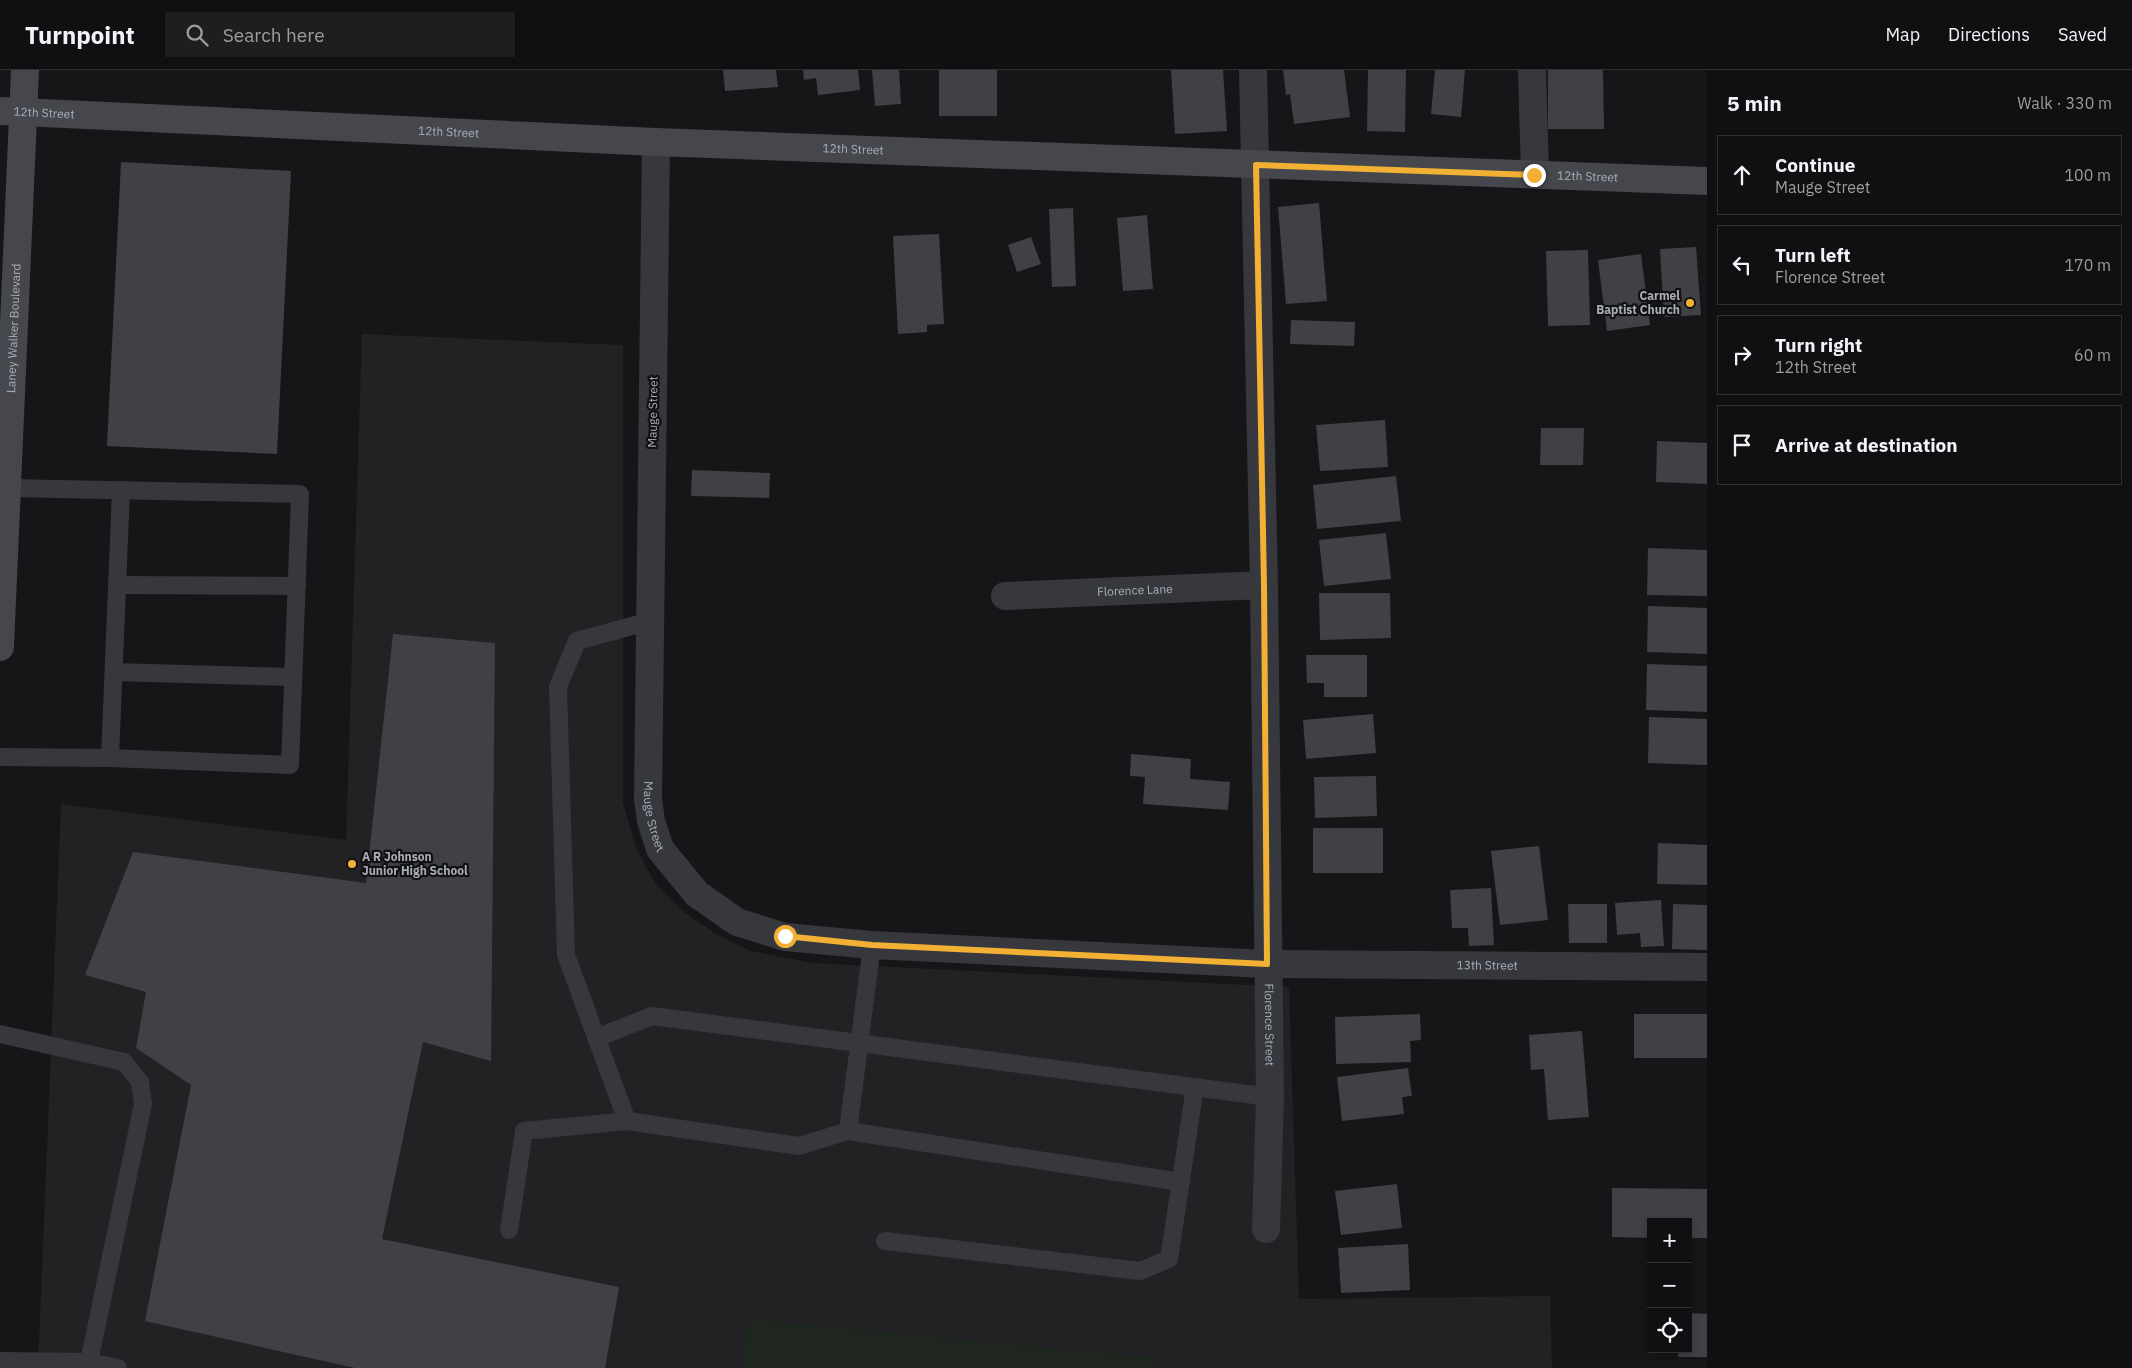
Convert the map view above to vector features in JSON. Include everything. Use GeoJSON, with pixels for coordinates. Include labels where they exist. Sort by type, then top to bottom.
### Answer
{"type":"FeatureCollection","features":[{"type":"Feature","properties":{"kind":"street","name":"Laney Walker Boulevard"},"geometry":{"type":"LineString","coordinates":[[0,646],[3,517],[8,488],[11,112],[25,70]]}},
{"type":"Feature","properties":{"kind":"street","name":"Florence Street"},"geometry":{"type":"LineString","coordinates":[[1253,70],[1264,585],[1270,1097],[1266,1229]]}},
{"type":"Feature","properties":{"kind":"street"},"geometry":{"type":"LineString","coordinates":[[1532,70],[1534,175]]}},
{"type":"Feature","properties":{"kind":"street","name":"12th Street"},"geometry":{"type":"LineString","coordinates":[[11,112],[656,142],[1707,181]]}},
{"type":"Feature","properties":{"kind":"street","name":"Mauge Street"},"geometry":{"type":"LineString","coordinates":[[656,142],[648,799],[651,821],[660,849],[697,894],[737,922],[785,936],[872,945],[1267,964]]}},
{"type":"Feature","properties":{"kind":"street","name":"Florence Lane"},"geometry":{"type":"LineString","coordinates":[[1006,596],[1264,585]]}},
{"type":"Feature","properties":{"kind":"street","name":"13th Street"},"geometry":{"type":"LineString","coordinates":[[1267,964],[1707,967]]}},
{"type":"Feature","properties":{"kind":"lane"},"geometry":{"type":"LineString","coordinates":[[0,757],[110,758],[290,765],[300,494],[8,488]]}},
{"type":"Feature","properties":{"kind":"lane"},"geometry":{"type":"LineString","coordinates":[[110,758],[121,490]]}},
{"type":"Feature","properties":{"kind":"lane"},"geometry":{"type":"LineString","coordinates":[[117,585],[297,586]]}},
{"type":"Feature","properties":{"kind":"lane"},"geometry":{"type":"LineString","coordinates":[[627,1121],[566,955],[558,687],[577,641],[650,621]]}},
{"type":"Feature","properties":{"kind":"lane"},"geometry":{"type":"LineString","coordinates":[[114,672],[294,677]]}},
{"type":"Feature","properties":{"kind":"lane"},"geometry":{"type":"LineString","coordinates":[[848,1131],[872,945]]}},
{"type":"Feature","properties":{"kind":"lane"},"geometry":{"type":"LineString","coordinates":[[596,1038],[652,1016],[1270,1097]]}},
{"type":"Feature","properties":{"kind":"lane"},"geometry":{"type":"LineString","coordinates":[[0,1034],[124,1062],[140,1082],[143,1104],[89,1362]]}},
{"type":"Feature","properties":{"kind":"lane"},"geometry":{"type":"LineString","coordinates":[[885,1241],[1140,1271],[1169,1259],[1195,1087]]}},
{"type":"Feature","properties":{"kind":"lane"},"geometry":{"type":"LineString","coordinates":[[508,1230],[524,1131],[627,1121],[800,1146],[848,1131],[1181,1182]]}},
{"type":"Feature","properties":{"kind":"lane"},"geometry":{"type":"LineString","coordinates":[[0,1361],[89,1362],[118,1368]]}},
{"type":"Feature","properties":{"kind":"shaded area","name":"A R Johnson Junior High School"},"geometry":{"type":"Polygon","coordinates":[[[362,334],[623,345],[623,803],[635,845],[654,882],[684,912],[718,935],[751,951],[813,963],[1289,987],[1299,1299],[1550,1296],[1552,1368],[38,1368],[61,804],[346,840],[362,334]]]}},
{"type":"Feature","properties":{"kind":"shaded area"},"geometry":{"type":"Polygon","coordinates":[[[747,1319],[1157,1358],[1156,1368],[742,1368],[747,1319]]]}},
{"type":"Feature","properties":{"kind":"building"},"geometry":{"type":"Polygon","coordinates":[[[723,70],[776,70],[778,87],[725,91],[723,70]]]}},
{"type":"Feature","properties":{"kind":"building"},"geometry":{"type":"Polygon","coordinates":[[[803,70],[858,70],[860,90],[818,95],[816,78],[804,80],[803,70]]]}},
{"type":"Feature","properties":{"kind":"building"},"geometry":{"type":"Polygon","coordinates":[[[872,70],[899,70],[901,104],[875,106],[872,70]]]}},
{"type":"Feature","properties":{"kind":"building"},"geometry":{"type":"Polygon","coordinates":[[[939,70],[997,70],[997,116],[939,116],[939,70]]]}},
{"type":"Feature","properties":{"kind":"building"},"geometry":{"type":"Polygon","coordinates":[[[1171,70],[1223,70],[1227,131],[1175,134],[1171,70]]]}},
{"type":"Feature","properties":{"kind":"building"},"geometry":{"type":"Polygon","coordinates":[[[1283,70],[1344,70],[1350,117],[1294,124],[1290,94],[1286,95],[1283,70]]]}},
{"type":"Feature","properties":{"kind":"building"},"geometry":{"type":"Polygon","coordinates":[[[1368,70],[1406,70],[1405,132],[1367,131],[1368,70]]]}},
{"type":"Feature","properties":{"kind":"building"},"geometry":{"type":"Polygon","coordinates":[[[1435,70],[1465,70],[1461,117],[1431,114],[1435,70]]]}},
{"type":"Feature","properties":{"kind":"building"},"geometry":{"type":"Polygon","coordinates":[[[1548,70],[1603,70],[1604,129],[1548,129],[1548,70]]]}},
{"type":"Feature","properties":{"kind":"building"},"geometry":{"type":"Polygon","coordinates":[[[121,162],[291,171],[277,454],[107,446],[121,162]]]}},
{"type":"Feature","properties":{"kind":"building"},"geometry":{"type":"Polygon","coordinates":[[[1319,203],[1327,301],[1286,304],[1278,207],[1319,203]]]}},
{"type":"Feature","properties":{"kind":"building"},"geometry":{"type":"Polygon","coordinates":[[[1073,208],[1076,286],[1052,287],[1049,209],[1073,208]]]}},
{"type":"Feature","properties":{"kind":"building"},"geometry":{"type":"Polygon","coordinates":[[[1147,215],[1153,289],[1123,291],[1117,218],[1147,215]]]}},
{"type":"Feature","properties":{"kind":"building"},"geometry":{"type":"Polygon","coordinates":[[[939,234],[944,324],[927,325],[927,332],[898,334],[893,236],[939,234]]]}},
{"type":"Feature","properties":{"kind":"building"},"geometry":{"type":"Polygon","coordinates":[[[1031,237],[1041,264],[1017,272],[1008,245],[1031,237]]]}},
{"type":"Feature","properties":{"kind":"building"},"geometry":{"type":"Polygon","coordinates":[[[1696,247],[1701,315],[1664,317],[1660,249],[1696,247]]]}},
{"type":"Feature","properties":{"kind":"building"},"geometry":{"type":"Polygon","coordinates":[[[1588,250],[1590,325],[1548,326],[1546,251],[1588,250]]]}},
{"type":"Feature","properties":{"kind":"building"},"geometry":{"type":"Polygon","coordinates":[[[1641,254],[1650,325],[1607,331],[1598,260],[1641,254]]]}},
{"type":"Feature","properties":{"kind":"building"},"geometry":{"type":"Polygon","coordinates":[[[1291,320],[1355,322],[1354,346],[1290,344],[1291,320]]]}},
{"type":"Feature","properties":{"kind":"building"},"geometry":{"type":"Polygon","coordinates":[[[1385,420],[1388,467],[1320,471],[1316,425],[1385,420]]]}},
{"type":"Feature","properties":{"kind":"building"},"geometry":{"type":"Polygon","coordinates":[[[1541,428],[1584,428],[1583,465],[1540,465],[1541,428]]]}},
{"type":"Feature","properties":{"kind":"building"},"geometry":{"type":"Polygon","coordinates":[[[1657,441],[1707,443],[1707,484],[1656,482],[1657,441]]]}},
{"type":"Feature","properties":{"kind":"building"},"geometry":{"type":"Polygon","coordinates":[[[692,470],[770,473],[769,498],[691,496],[692,470]]]}},
{"type":"Feature","properties":{"kind":"building"},"geometry":{"type":"Polygon","coordinates":[[[1396,476],[1401,521],[1317,529],[1313,485],[1396,476]]]}},
{"type":"Feature","properties":{"kind":"building"},"geometry":{"type":"Polygon","coordinates":[[[1386,533],[1391,579],[1324,586],[1319,540],[1386,533]]]}},
{"type":"Feature","properties":{"kind":"building"},"geometry":{"type":"Polygon","coordinates":[[[1648,548],[1707,550],[1707,596],[1647,595],[1648,548]]]}},
{"type":"Feature","properties":{"kind":"building"},"geometry":{"type":"Polygon","coordinates":[[[1319,593],[1390,593],[1391,638],[1320,640],[1319,593]]]}},
{"type":"Feature","properties":{"kind":"building"},"geometry":{"type":"Polygon","coordinates":[[[1648,606],[1707,608],[1707,654],[1647,652],[1648,606]]]}},
{"type":"Feature","properties":{"kind":"building"},"geometry":{"type":"Polygon","coordinates":[[[393,634],[495,643],[491,1061],[423,1042],[382,1239],[619,1287],[605,1368],[355,1368],[145,1321],[191,1085],[136,1048],[146,992],[85,975],[133,852],[366,883],[393,634]]]}},
{"type":"Feature","properties":{"kind":"building"},"geometry":{"type":"Polygon","coordinates":[[[1306,655],[1367,655],[1367,697],[1324,697],[1324,683],[1307,683],[1306,655]]]}},
{"type":"Feature","properties":{"kind":"building"},"geometry":{"type":"Polygon","coordinates":[[[1647,664],[1707,666],[1707,712],[1646,710],[1647,664]]]}},
{"type":"Feature","properties":{"kind":"building"},"geometry":{"type":"Polygon","coordinates":[[[1373,714],[1376,753],[1306,759],[1303,720],[1373,714]]]}},
{"type":"Feature","properties":{"kind":"building"},"geometry":{"type":"Polygon","coordinates":[[[1649,717],[1707,719],[1707,765],[1648,763],[1649,717]]]}},
{"type":"Feature","properties":{"kind":"building"},"geometry":{"type":"Polygon","coordinates":[[[1131,754],[1191,759],[1190,779],[1230,782],[1228,810],[1143,804],[1145,777],[1130,776],[1131,754]]]}},
{"type":"Feature","properties":{"kind":"building"},"geometry":{"type":"Polygon","coordinates":[[[1376,776],[1377,816],[1315,818],[1314,777],[1376,776]]]}},
{"type":"Feature","properties":{"kind":"building"},"geometry":{"type":"Polygon","coordinates":[[[1313,828],[1383,828],[1383,873],[1313,873],[1313,828]]]}},
{"type":"Feature","properties":{"kind":"building"},"geometry":{"type":"Polygon","coordinates":[[[1658,843],[1707,845],[1707,885],[1657,884],[1658,843]]]}},
{"type":"Feature","properties":{"kind":"building"},"geometry":{"type":"Polygon","coordinates":[[[1539,846],[1548,920],[1500,925],[1491,851],[1539,846]]]}},
{"type":"Feature","properties":{"kind":"building"},"geometry":{"type":"Polygon","coordinates":[[[1491,888],[1494,945],[1469,946],[1468,928],[1452,928],[1450,890],[1491,888]]]}},
{"type":"Feature","properties":{"kind":"building"},"geometry":{"type":"Polygon","coordinates":[[[1661,900],[1664,946],[1641,947],[1640,933],[1617,935],[1615,903],[1661,900]]]}},
{"type":"Feature","properties":{"kind":"building"},"geometry":{"type":"Polygon","coordinates":[[[1568,904],[1607,904],[1607,943],[1569,943],[1568,904]]]}},
{"type":"Feature","properties":{"kind":"building"},"geometry":{"type":"Polygon","coordinates":[[[1673,904],[1707,905],[1707,950],[1672,949],[1673,904]]]}},
{"type":"Feature","properties":{"kind":"building"},"geometry":{"type":"Polygon","coordinates":[[[1420,1014],[1421,1040],[1410,1041],[1411,1062],[1336,1064],[1335,1017],[1420,1014]]]}},
{"type":"Feature","properties":{"kind":"building"},"geometry":{"type":"Polygon","coordinates":[[[1634,1014],[1707,1014],[1707,1058],[1634,1058],[1634,1014]]]}},
{"type":"Feature","properties":{"kind":"building"},"geometry":{"type":"Polygon","coordinates":[[[1582,1031],[1589,1117],[1548,1120],[1544,1069],[1531,1070],[1529,1035],[1582,1031]]]}},
{"type":"Feature","properties":{"kind":"building"},"geometry":{"type":"Polygon","coordinates":[[[1408,1068],[1412,1096],[1402,1097],[1404,1114],[1342,1121],[1337,1077],[1408,1068]]]}},
{"type":"Feature","properties":{"kind":"building"},"geometry":{"type":"Polygon","coordinates":[[[1397,1184],[1402,1228],[1341,1235],[1335,1191],[1397,1184]]]}},
{"type":"Feature","properties":{"kind":"building"},"geometry":{"type":"Polygon","coordinates":[[[1612,1188],[1707,1189],[1707,1238],[1692,1238],[1692,1218],[1647,1218],[1647,1238],[1612,1237],[1612,1188]]]}},
{"type":"Feature","properties":{"kind":"building"},"geometry":{"type":"Polygon","coordinates":[[[1408,1244],[1410,1290],[1341,1293],[1338,1248],[1408,1244]]]}},
{"type":"Feature","properties":{"kind":"building"},"geometry":{"type":"Polygon","coordinates":[[[1692,1313],[1707,1314],[1707,1357],[1678,1357],[1678,1353],[1692,1353],[1692,1313]]]}},
{"type":"Feature","properties":{"kind":"place","name":"Carmel Baptist Church"},"geometry":{"type":"Point","coordinates":[1690,303]}},
{"type":"Feature","properties":{"kind":"place","name":"A R Johnson Junior High School"},"geometry":{"type":"Point","coordinates":[352,864]}},
{"type":"Feature","properties":{"kind":"route"},"geometry":{"type":"LineString","coordinates":[[785,936],[872,945],[1267,964],[1264,585],[1256,165],[1534,175]]}}]}
